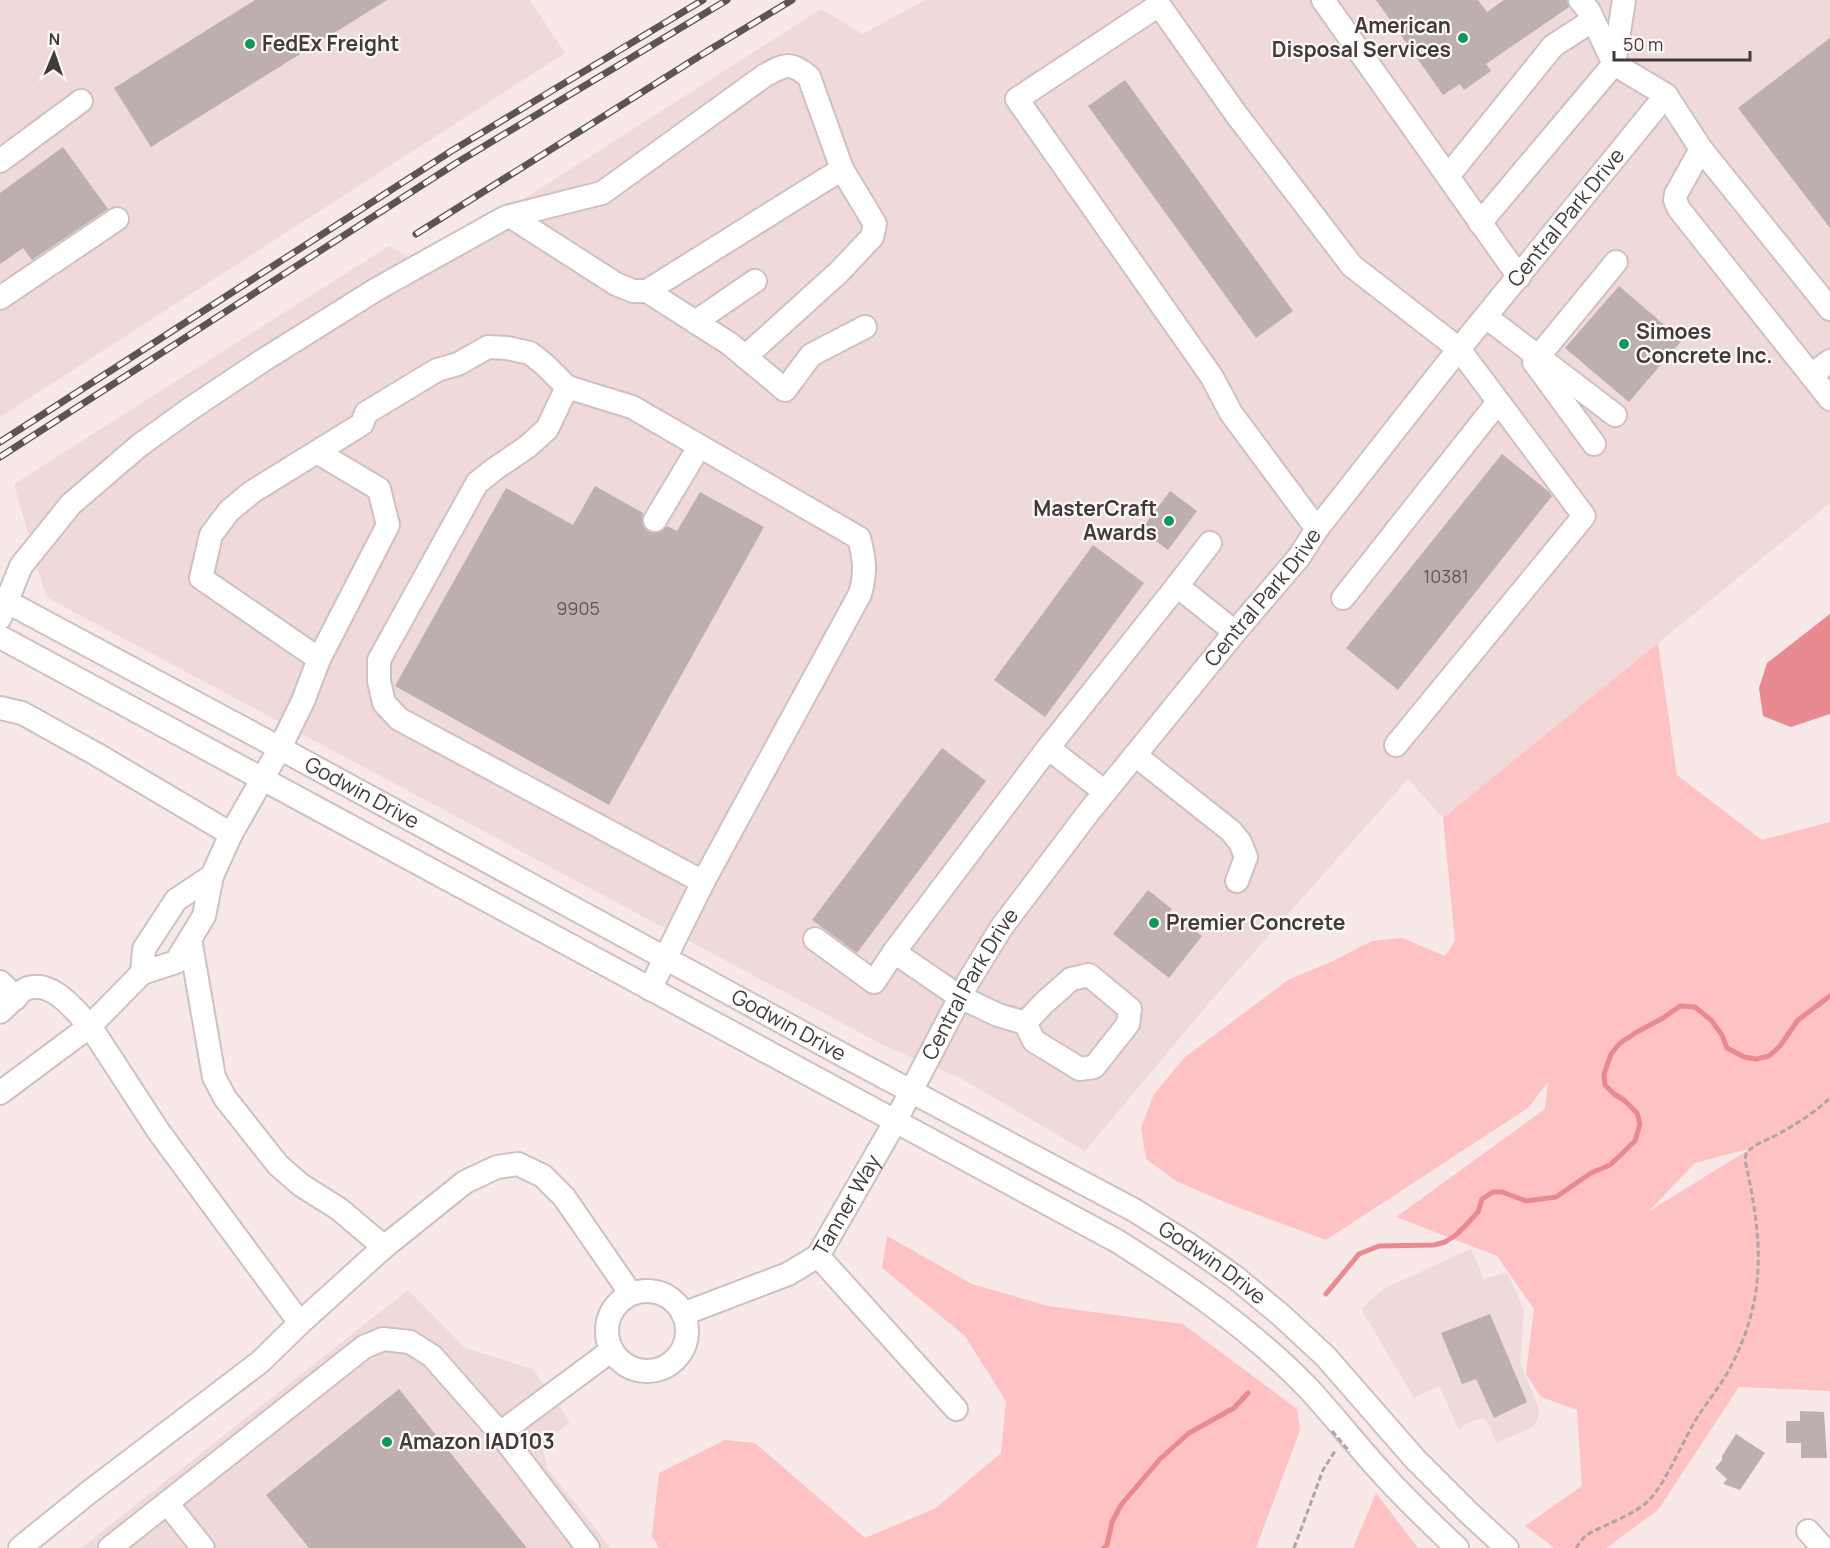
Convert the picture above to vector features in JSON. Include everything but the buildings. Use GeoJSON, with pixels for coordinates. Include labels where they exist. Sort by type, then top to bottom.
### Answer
{"type":"FeatureCollection","features":[{"type":"Feature","properties":{"kind":"street"},"geometry":{"type":"LineString","coordinates":[[1323,0],[1519,277]]}},
{"type":"Feature","properties":{"kind":"street"},"geometry":{"type":"LineString","coordinates":[[1580,0],[1593,20],[1614,64],[1666,94],[1701,149],[1830,309]]}},
{"type":"Feature","properties":{"kind":"street"},"geometry":{"type":"LineString","coordinates":[[1480,223],[1614,64],[1624,0]]}},
{"type":"Feature","properties":{"kind":"street"},"geometry":{"type":"LineString","coordinates":[[1317,529],[1230,413],[1212,377],[1017,99],[1158,5],[1236,114],[1352,266],[1459,349],[1584,516],[1396,745]]}},
{"type":"Feature","properties":{"kind":"street"},"geometry":{"type":"LineString","coordinates":[[1448,176],[1553,46],[1593,20]]}},
{"type":"Feature","properties":{"kind":"street"},"geometry":{"type":"LineString","coordinates":[[2,606],[21,566],[71,504],[140,445],[190,409],[377,290],[506,217],[602,193],[764,76],[783,66],[798,67],[809,77],[842,169],[875,224],[872,237],[839,272],[745,357]]}},
{"type":"Feature","properties":{"kind":"street","name":"Central Park Drive"},"geometry":{"type":"LineString","coordinates":[[894,1122],[960,997],[1001,928],[1105,792],[1299,557],[1317,529],[1459,349],[1666,94]]}},
{"type":"Feature","properties":{"kind":"street"},"geometry":{"type":"LineString","coordinates":[[0,162],[81,101]]}},
{"type":"Feature","properties":{"kind":"street"},"geometry":{"type":"LineString","coordinates":[[1701,149],[1676,194],[1675,200],[1679,209],[1830,399]]}},
{"type":"Feature","properties":{"kind":"street"},"geometry":{"type":"LineString","coordinates":[[510,216],[616,284],[633,291],[647,291],[842,169]]}},
{"type":"Feature","properties":{"kind":"street"},"geometry":{"type":"LineString","coordinates":[[0,298],[117,219]]}},
{"type":"Feature","properties":{"kind":"street"},"geometry":{"type":"LineString","coordinates":[[1530,350],[1616,262]]}},
{"type":"Feature","properties":{"kind":"street"},"geometry":{"type":"LineString","coordinates":[[695,322],[755,280]]}},
{"type":"Feature","properties":{"kind":"street"},"geometry":{"type":"LineString","coordinates":[[647,291],[730,344],[785,390],[811,355],[865,327]]}},
{"type":"Feature","properties":{"kind":"street"},"geometry":{"type":"LineString","coordinates":[[1486,317],[1615,415]]}},
{"type":"Feature","properties":{"kind":"street"},"geometry":{"type":"LineString","coordinates":[[319,659],[201,578],[211,535],[229,511],[252,492],[362,424],[373,425],[443,380],[458,364],[488,347],[530,353],[567,387],[632,407],[859,538],[864,557],[865,577],[860,594],[703,882],[650,989]]}},
{"type":"Feature","properties":{"kind":"street"},"geometry":{"type":"LineString","coordinates":[[1530,350],[1594,444]]}},
{"type":"Feature","properties":{"kind":"street"},"geometry":{"type":"LineString","coordinates":[[1811,375],[1830,361]]}},
{"type":"Feature","properties":{"kind":"street"},"geometry":{"type":"LineString","coordinates":[[567,387],[547,429],[527,447],[477,483],[379,660],[379,681],[384,703],[399,719],[703,882]]}},
{"type":"Feature","properties":{"kind":"street"},"geometry":{"type":"LineString","coordinates":[[1343,598],[1498,402]]}},
{"type":"Feature","properties":{"kind":"street"},"geometry":{"type":"LineString","coordinates":[[655,520],[699,447]]}},
{"type":"Feature","properties":{"kind":"street"},"geometry":{"type":"LineString","coordinates":[[0,1093],[90,1026],[142,973],[176,962],[204,916],[212,876],[231,834],[280,748],[303,701],[319,659],[388,525],[379,489],[317,452]]}},
{"type":"Feature","properties":{"kind":"street"},"geometry":{"type":"LineString","coordinates":[[815,939],[874,981],[1047,748],[1210,543]]}},
{"type":"Feature","properties":{"kind":"street"},"geometry":{"type":"LineString","coordinates":[[1177,586],[1235,632]]}},
{"type":"Feature","properties":{"kind":"street","name":"Godwin Drive"},"geometry":{"type":"LineString","coordinates":[[2,606],[280,748],[1134,1210],[1235,1277],[1282,1316],[1326,1357],[1415,1458],[1507,1548]]}},
{"type":"Feature","properties":{"kind":"street","name":"Godwin Drive"},"geometry":{"type":"LineString","coordinates":[[0,637],[1116,1242],[1174,1277],[1209,1302],[1265,1348],[1308,1388],[1343,1438],[1457,1548]]}},
{"type":"Feature","properties":{"kind":"street"},"geometry":{"type":"LineString","coordinates":[[0,708],[22,713],[87,748],[231,834]]}},
{"type":"Feature","properties":{"kind":"street"},"geometry":{"type":"LineString","coordinates":[[1047,748],[1105,792]]}},
{"type":"Feature","properties":{"kind":"street"},"geometry":{"type":"LineString","coordinates":[[1135,755],[1231,831],[1240,842],[1246,857],[1237,881]]}},
{"type":"Feature","properties":{"kind":"street"},"geometry":{"type":"LineString","coordinates":[[142,973],[144,949],[176,900],[212,876]]}},
{"type":"Feature","properties":{"kind":"street"},"geometry":{"type":"LineString","coordinates":[[190,939],[214,1077],[225,1098],[278,1165],[301,1185],[339,1209],[384,1247]]}},
{"type":"Feature","properties":{"kind":"street"},"geometry":{"type":"LineString","coordinates":[[894,952],[960,997],[998,1015],[1025,1023],[1034,1041],[1080,1069],[1094,1067],[1128,1024],[1130,1009],[1089,975],[1071,979],[1025,1023]]}},
{"type":"Feature","properties":{"kind":"street"},"geometry":{"type":"LineString","coordinates":[[5,998],[27,988],[40,986],[54,992],[90,1026],[159,1132],[300,1323]]}},
{"type":"Feature","properties":{"kind":"street","name":"Tanner Way"},"geometry":{"type":"LineString","coordinates":[[683,1314],[788,1274],[818,1256],[894,1122]]}},
{"type":"Feature","properties":{"kind":"street"},"geometry":{"type":"LineString","coordinates":[[20,1548],[260,1362],[384,1247],[465,1182],[497,1167],[518,1164],[543,1176],[564,1197],[631,1294]]}},
{"type":"Feature","properties":{"kind":"street"},"geometry":{"type":"LineString","coordinates":[[818,1256],[956,1409]]}},
{"type":"Feature","properties":{"kind":"street"},"geometry":{"type":"LineString","coordinates":[[643,1291],[667,1296],[677,1304],[683,1314],[687,1326],[686,1340],[681,1353],[659,1369],[645,1371],[632,1368],[620,1361],[607,1337],[608,1323],[613,1310],[620,1301],[631,1294],[643,1291]]}},
{"type":"Feature","properties":{"kind":"street"},"geometry":{"type":"LineString","coordinates":[[110,1548],[364,1347],[383,1339],[410,1341],[432,1356],[500,1433],[588,1548]]}},
{"type":"Feature","properties":{"kind":"street"},"geometry":{"type":"LineString","coordinates":[[500,1433],[612,1350]]}},
{"type":"Feature","properties":{"kind":"street"},"geometry":{"type":"LineString","coordinates":[[167,1503],[203,1548]]}},
{"type":"Feature","properties":{"kind":"street"},"geometry":{"type":"LineString","coordinates":[[1808,1531],[1823,1548]]}},
{"type":"Feature","properties":{"kind":"path"},"geometry":{"type":"LineString","coordinates":[[1576,1548],[1590,1533],[1646,1503],[1658,1489],[1696,1419],[1729,1369],[1741,1345],[1752,1313],[1760,1259],[1758,1227],[1745,1160],[1746,1154],[1756,1145],[1814,1114],[1830,1098]]}},
{"type":"Feature","properties":{"kind":"path"},"geometry":{"type":"LineString","coordinates":[[1294,1548],[1323,1470],[1343,1438]]}},
{"type":"Feature","properties":{"kind":"shaded area"},"geometry":{"type":"Polygon","coordinates":[[[0,0],[530,0],[565,53],[0,417],[0,0]]]}},
{"type":"Feature","properties":{"kind":"shaded area"},"geometry":{"type":"Polygon","coordinates":[[[925,0],[1830,0],[1830,503],[1443,818],[1408,779],[1209,1003],[1085,1151],[962,1079],[887,1047],[46,597],[14,484],[389,246],[422,264],[821,9],[863,34],[925,0]]]}},
{"type":"Feature","properties":{"kind":"shaded area"},"geometry":{"type":"Polygon","coordinates":[[[1830,614],[1830,714],[1791,727],[1763,716],[1759,688],[1767,663],[1830,614]]]}},
{"type":"Feature","properties":{"kind":"shaded area"},"geometry":{"type":"Polygon","coordinates":[[[1658,643],[1677,775],[1762,840],[1830,822],[1830,1391],[1739,1387],[1658,1510],[1606,1548],[1555,1548],[1525,1526],[1582,1486],[1577,1410],[1541,1397],[1526,1374],[1534,1309],[1497,1256],[1396,1217],[1545,1109],[1548,1082],[1528,1108],[1326,1240],[1229,1204],[1176,1181],[1146,1159],[1141,1128],[1154,1094],[1185,1057],[1288,980],[1372,941],[1402,938],[1445,956],[1455,941],[1443,818],[1658,643]],[[1748,1150],[1695,1163],[1648,1212],[1748,1150]]]}},
{"type":"Feature","properties":{"kind":"shaded area"},"geometry":{"type":"Polygon","coordinates":[[[887,1236],[972,1284],[1048,1306],[1183,1324],[1297,1409],[1300,1430],[1256,1548],[659,1548],[652,1536],[659,1473],[725,1440],[755,1443],[865,1538],[936,1508],[1001,1453],[1006,1401],[965,1336],[882,1268],[887,1236]]]}},
{"type":"Feature","properties":{"kind":"shaded area"},"geometry":{"type":"Polygon","coordinates":[[[1471,1249],[1484,1279],[1507,1272],[1524,1311],[1520,1362],[1538,1406],[1537,1421],[1532,1427],[1497,1443],[1486,1420],[1481,1418],[1466,1424],[1459,1430],[1439,1386],[1414,1398],[1361,1309],[1383,1289],[1471,1249]]]}},
{"type":"Feature","properties":{"kind":"shaded area"},"geometry":{"type":"Polygon","coordinates":[[[408,1290],[465,1348],[533,1369],[570,1422],[548,1439],[543,1450],[547,1468],[611,1548],[81,1548],[408,1290]]]}},
{"type":"Feature","properties":{"kind":"shaded area"},"geometry":{"type":"Polygon","coordinates":[[[1376,1493],[1418,1548],[1353,1548],[1376,1493]]]}},
{"type":"Feature","properties":{"kind":"waterway"},"geometry":{"type":"LineString","coordinates":[[1326,1294],[1359,1254],[1379,1246],[1434,1245],[1445,1242],[1466,1225],[1478,1212],[1482,1199],[1493,1192],[1502,1192],[1526,1201],[1556,1197],[1591,1173],[1610,1165],[1635,1141],[1640,1124],[1637,1113],[1605,1085],[1604,1074],[1611,1054],[1620,1043],[1680,1006],[1695,1007],[1711,1020],[1722,1035],[1727,1048],[1744,1057],[1756,1059],[1769,1056],[1780,1046],[1798,1020],[1830,996]]}},
{"type":"Feature","properties":{"kind":"waterway"},"geometry":{"type":"LineString","coordinates":[[1104,1548],[1107,1545],[1112,1522],[1121,1505],[1160,1459],[1189,1433],[1234,1408],[1248,1393]]}},
{"type":"Feature","properties":{"kind":"railway"},"geometry":{"type":"LineString","coordinates":[[0,442],[453,150],[703,0]]}},
{"type":"Feature","properties":{"kind":"railway"},"geometry":{"type":"LineString","coordinates":[[0,457],[458,162],[727,0]]}},
{"type":"Feature","properties":{"kind":"railway"},"geometry":{"type":"LineString","coordinates":[[416,234],[792,0]]}},
{"type":"Feature","properties":{"kind":"place","name":"American Disposal Services"},"geometry":{"type":"Point","coordinates":[1463,38]}},
{"type":"Feature","properties":{"kind":"place","name":"FedEx Freight"},"geometry":{"type":"Point","coordinates":[250,44]}},
{"type":"Feature","properties":{"kind":"place","name":"Simoes Concrete Inc."},"geometry":{"type":"Point","coordinates":[1624,344]}},
{"type":"Feature","properties":{"kind":"place","name":"MasterCraft Awards"},"geometry":{"type":"Point","coordinates":[1169,521]}},
{"type":"Feature","properties":{"kind":"place","name":"Premier Concrete"},"geometry":{"type":"Point","coordinates":[1154,923]}},
{"type":"Feature","properties":{"kind":"place","name":"Amazon IAD103"},"geometry":{"type":"Point","coordinates":[387,1442]}}]}
